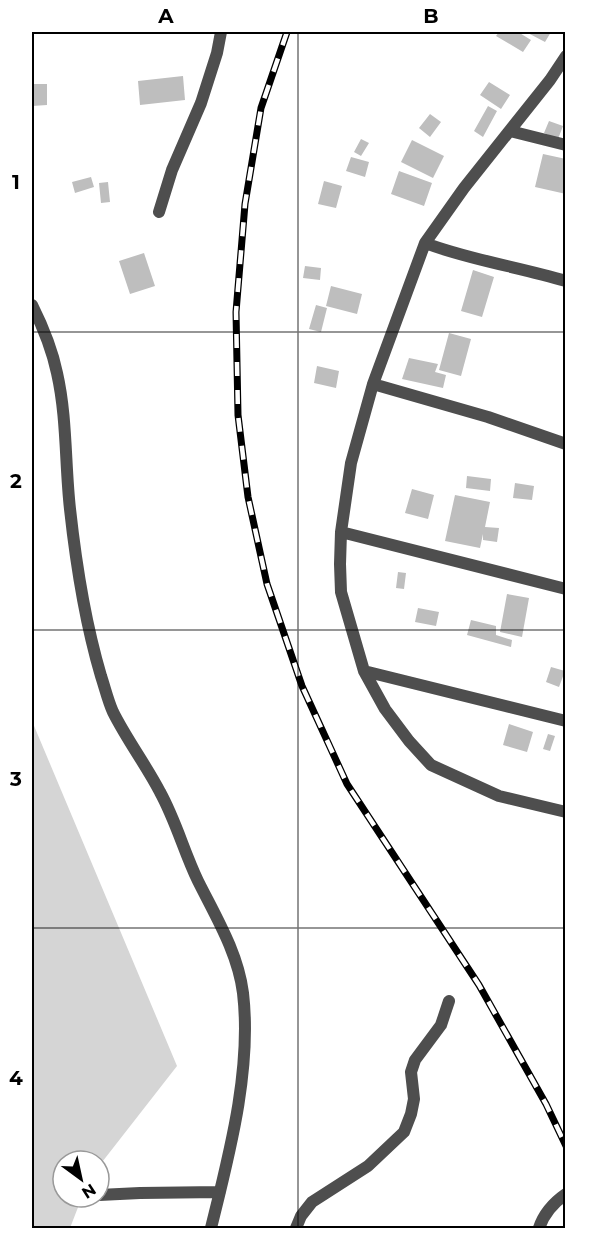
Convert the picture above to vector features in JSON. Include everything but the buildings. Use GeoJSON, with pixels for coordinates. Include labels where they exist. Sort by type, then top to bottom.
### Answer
{"type":"FeatureCollection","features":[{"type":"Feature","properties":{"kind":"street"},"geometry":{"type":"LineString","coordinates":[[159,212],[172,170],[201,103],[222,32]]}},
{"type":"Feature","properties":{"kind":"street"},"geometry":{"type":"LineString","coordinates":[[566,56],[464,188],[425,243],[373,384],[351,463],[341,532],[341,592],[364,671],[385,709],[408,741],[431,765],[499,796],[566,812]]}},
{"type":"Feature","properties":{"kind":"street"},"geometry":{"type":"LineString","coordinates":[[510,131],[566,146]]}},
{"type":"Feature","properties":{"kind":"street"},"geometry":{"type":"LineString","coordinates":[[425,243],[566,281]]}},
{"type":"Feature","properties":{"kind":"street"},"geometry":{"type":"LineString","coordinates":[[32,305],[45,333],[57,374],[70,509],[86,613],[100,673],[112,710],[160,792],[238,968],[243,994],[240,1089],[211,1228]]}},
{"type":"Feature","properties":{"kind":"street"},"geometry":{"type":"LineString","coordinates":[[373,384],[488,417],[566,444]]}},
{"type":"Feature","properties":{"kind":"street"},"geometry":{"type":"LineString","coordinates":[[341,532],[566,589]]}},
{"type":"Feature","properties":{"kind":"street"},"geometry":{"type":"LineString","coordinates":[[364,671],[566,721]]}},
{"type":"Feature","properties":{"kind":"street"},"geometry":{"type":"LineString","coordinates":[[296,1228],[301,1216],[312,1202],[368,1166],[404,1132],[414,1099],[411,1072],[415,1060],[441,1025],[449,1001]]}},
{"type":"Feature","properties":{"kind":"street"},"geometry":{"type":"LineString","coordinates":[[111,1195],[220,1192]]}},
{"type":"Feature","properties":{"kind":"street"},"geometry":{"type":"LineString","coordinates":[[539,1228],[543,1217],[555,1202],[566,1194]]}},
{"type":"Feature","properties":{"kind":"shaded area"},"geometry":{"type":"Polygon","coordinates":[[[32,721],[177,1066],[111,1151],[51,1149],[51,1209],[77,1209],[70,1228],[32,1228],[32,721]]]}},
{"type":"Feature","properties":{"kind":"railway"},"geometry":{"type":"LineString","coordinates":[[287,32],[261,108],[245,204],[236,312],[238,415],[248,497],[267,584],[302,686],[347,784],[479,985],[546,1104],[566,1146]]}}]}
